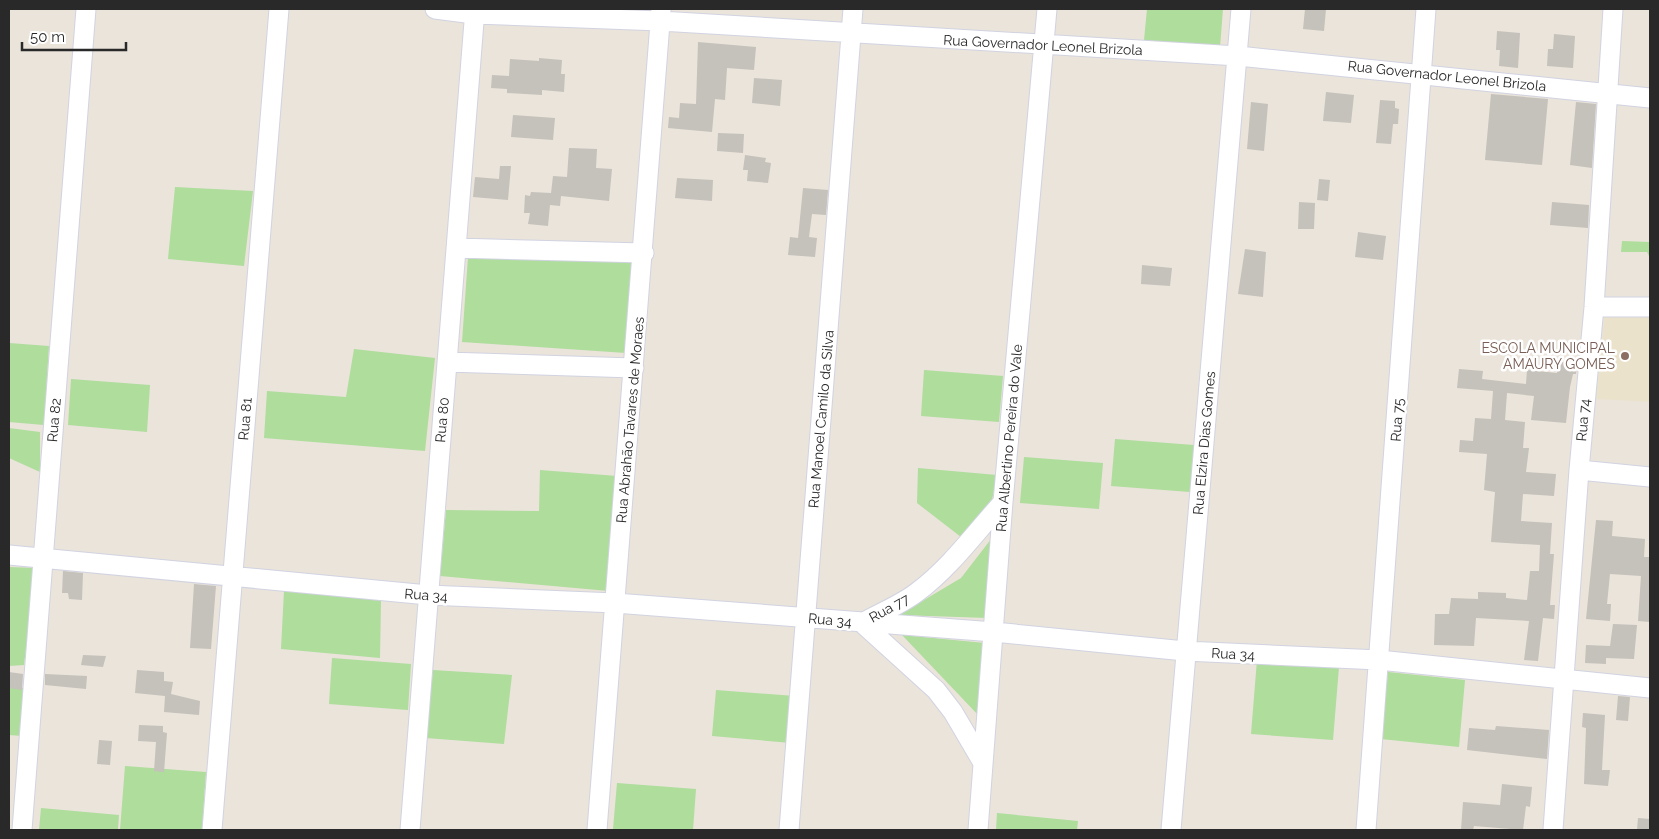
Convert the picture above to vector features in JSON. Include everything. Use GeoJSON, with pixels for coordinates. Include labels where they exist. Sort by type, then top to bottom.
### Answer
{"type":"FeatureCollection","features":[{"type":"Feature","properties":{"kind":"street","name":"Rua 82"},"geometry":{"type":"LineString","coordinates":[[22,830],[86,9]]}},
{"type":"Feature","properties":{"kind":"street","name":"Rua 81"},"geometry":{"type":"LineString","coordinates":[[212,830],[279,9]]}},
{"type":"Feature","properties":{"kind":"street","name":"Rua Governador Leonel Brizola"},"geometry":{"type":"LineString","coordinates":[[435,9],[660,15],[852,33],[1044,46],[1238,56],[1650,98]]}},
{"type":"Feature","properties":{"kind":"street","name":"Rua Manoel Camilo da Silva"},"geometry":{"type":"LineString","coordinates":[[789,830],[854,9]]}},
{"type":"Feature","properties":{"kind":"street"},"geometry":{"type":"LineString","coordinates":[[1044,46],[1047,9]]}},
{"type":"Feature","properties":{"kind":"street","name":"Rua Elzira Dias Gomes"},"geometry":{"type":"LineString","coordinates":[[1170,830],[1241,9]]}},
{"type":"Feature","properties":{"kind":"street","name":"Rua 75"},"geometry":{"type":"LineString","coordinates":[[1366,830],[1426,9]]}},
{"type":"Feature","properties":{"kind":"street","name":"Rua 74"},"geometry":{"type":"LineString","coordinates":[[1553,830],[1578,470],[1594,307],[1613,9]]}},
{"type":"Feature","properties":{"kind":"street","name":"Rua 80"},"geometry":{"type":"LineString","coordinates":[[410,830],[475,11]]}},
{"type":"Feature","properties":{"kind":"street","name":"Rua Abrahão Tavares de Moraes"},"geometry":{"type":"LineString","coordinates":[[597,830],[644,253],[660,15]]}},
{"type":"Feature","properties":{"kind":"street","name":"Rua Albertino Pereira do Vale"},"geometry":{"type":"LineString","coordinates":[[978,830],[1003,502],[1044,46]]}},
{"type":"Feature","properties":{"kind":"street"},"geometry":{"type":"LineString","coordinates":[[456,248],[644,253]]}},
{"type":"Feature","properties":{"kind":"street"},"geometry":{"type":"LineString","coordinates":[[1594,307],[1650,307]]}},
{"type":"Feature","properties":{"kind":"street"},"geometry":{"type":"LineString","coordinates":[[447,362],[634,368]]}},
{"type":"Feature","properties":{"kind":"street"},"geometry":{"type":"LineString","coordinates":[[1578,470],[1650,477]]}},
{"type":"Feature","properties":{"kind":"street","name":"Rua 77"},"geometry":{"type":"LineString","coordinates":[[983,763],[953,712],[936,690],[862,623],[915,594],[935,577],[1003,502]]}},
{"type":"Feature","properties":{"kind":"street","name":"Rua 34"},"geometry":{"type":"LineString","coordinates":[[9,555],[428,596],[615,603],[994,632],[1185,651],[1379,660],[1650,688]]}},
{"type":"Feature","properties":{"kind":"shaded area","name":"ESCOLA MUNICIPAL AMAURY GOMES"},"geometry":{"type":"Polygon","coordinates":[[[1605,311],[1650,314],[1650,402],[1596,399],[1605,311]]]}},
{"type":"Feature","properties":{"kind":"green space"},"geometry":{"type":"Polygon","coordinates":[[[1147,9],[1223,9],[1220,47],[1144,40],[1147,9]]]}},
{"type":"Feature","properties":{"kind":"green space"},"geometry":{"type":"Polygon","coordinates":[[[175,187],[253,191],[244,266],[168,259],[175,187]]]}},
{"type":"Feature","properties":{"kind":"green space"},"geometry":{"type":"Polygon","coordinates":[[[1622,241],[1650,242],[1650,258],[1647,252],[1621,252],[1622,241]]]}},
{"type":"Feature","properties":{"kind":"green space"},"geometry":{"type":"Polygon","coordinates":[[[468,257],[634,262],[626,353],[462,342],[468,257]]]}},
{"type":"Feature","properties":{"kind":"green space"},"geometry":{"type":"Polygon","coordinates":[[[9,343],[49,346],[44,425],[9,422],[9,343]]]}},
{"type":"Feature","properties":{"kind":"green space"},"geometry":{"type":"Polygon","coordinates":[[[354,349],[435,358],[425,451],[264,438],[267,391],[346,397],[354,349]]]}},
{"type":"Feature","properties":{"kind":"green space"},"geometry":{"type":"Polygon","coordinates":[[[924,370],[1003,376],[999,422],[921,416],[924,370]]]}},
{"type":"Feature","properties":{"kind":"green space"},"geometry":{"type":"Polygon","coordinates":[[[71,379],[150,385],[147,432],[68,425],[71,379]]]}},
{"type":"Feature","properties":{"kind":"green space"},"geometry":{"type":"Polygon","coordinates":[[[9,428],[40,432],[40,472],[9,458],[9,428]]]}},
{"type":"Feature","properties":{"kind":"green space"},"geometry":{"type":"Polygon","coordinates":[[[1115,439],[1194,445],[1190,492],[1111,486],[1115,439]]]}},
{"type":"Feature","properties":{"kind":"green space"},"geometry":{"type":"Polygon","coordinates":[[[1024,457],[1103,463],[1099,509],[1020,503],[1024,457]]]}},
{"type":"Feature","properties":{"kind":"green space"},"geometry":{"type":"Polygon","coordinates":[[[918,468],[997,475],[990,510],[961,537],[917,503],[918,468]]]}},
{"type":"Feature","properties":{"kind":"green space"},"geometry":{"type":"Polygon","coordinates":[[[540,470],[617,476],[609,591],[440,576],[446,510],[539,511],[540,470]]]}},
{"type":"Feature","properties":{"kind":"green space"},"geometry":{"type":"Polygon","coordinates":[[[995,534],[988,618],[899,615],[961,578],[995,534]]]}},
{"type":"Feature","properties":{"kind":"green space"},"geometry":{"type":"Polygon","coordinates":[[[9,567],[36,568],[24,665],[9,666],[9,567]]]}},
{"type":"Feature","properties":{"kind":"green space"},"geometry":{"type":"Polygon","coordinates":[[[284,591],[381,600],[380,658],[281,649],[284,591]]]}},
{"type":"Feature","properties":{"kind":"green space"},"geometry":{"type":"Polygon","coordinates":[[[902,635],[985,643],[980,717],[902,635]]]}},
{"type":"Feature","properties":{"kind":"green space"},"geometry":{"type":"Polygon","coordinates":[[[332,658],[411,664],[408,710],[329,704],[332,658]]]}},
{"type":"Feature","properties":{"kind":"green space"},"geometry":{"type":"Polygon","coordinates":[[[1257,660],[1339,667],[1333,740],[1251,734],[1257,660]]]}},
{"type":"Feature","properties":{"kind":"green space"},"geometry":{"type":"Polygon","coordinates":[[[433,670],[512,675],[504,744],[426,738],[433,670]]]}},
{"type":"Feature","properties":{"kind":"green space"},"geometry":{"type":"Polygon","coordinates":[[[1388,672],[1465,680],[1459,747],[1381,739],[1388,672]]]}},
{"type":"Feature","properties":{"kind":"green space"},"geometry":{"type":"Polygon","coordinates":[[[9,687],[26,688],[22,736],[9,735],[9,687]]]}},
{"type":"Feature","properties":{"kind":"green space"},"geometry":{"type":"Polygon","coordinates":[[[716,690],[795,696],[791,743],[712,736],[716,690]]]}},
{"type":"Feature","properties":{"kind":"green space"},"geometry":{"type":"Polygon","coordinates":[[[125,766],[206,772],[202,830],[120,830],[125,766]]]}},
{"type":"Feature","properties":{"kind":"green space"},"geometry":{"type":"Polygon","coordinates":[[[617,783],[696,789],[693,830],[613,829],[617,783]]]}},
{"type":"Feature","properties":{"kind":"green space"},"geometry":{"type":"Polygon","coordinates":[[[41,808],[119,815],[118,830],[39,830],[41,808]]]}},
{"type":"Feature","properties":{"kind":"green space"},"geometry":{"type":"Polygon","coordinates":[[[997,813],[1078,821],[1077,830],[996,830],[997,813]]]}},
{"type":"Feature","properties":{"kind":"building"},"geometry":{"type":"Polygon","coordinates":[[[1305,9],[1326,9],[1324,31],[1303,29],[1305,9]]]}},
{"type":"Feature","properties":{"kind":"building"},"geometry":{"type":"Polygon","coordinates":[[[1497,31],[1520,33],[1518,68],[1499,66],[1500,50],[1496,50],[1497,31]]]}},
{"type":"Feature","properties":{"kind":"building"},"geometry":{"type":"Polygon","coordinates":[[[1554,34],[1575,36],[1573,68],[1547,66],[1548,49],[1553,49],[1554,34]]]}},
{"type":"Feature","properties":{"kind":"building"},"geometry":{"type":"Polygon","coordinates":[[[698,42],[756,47],[754,70],[727,68],[725,100],[715,99],[712,132],[668,128],[669,117],[679,118],[680,103],[696,104],[698,42]]]}},
{"type":"Feature","properties":{"kind":"building"},"geometry":{"type":"Polygon","coordinates":[[[539,58],[562,60],[561,74],[565,74],[564,92],[542,90],[542,95],[507,93],[507,89],[491,88],[492,75],[509,76],[510,59],[539,61],[539,58]]]}},
{"type":"Feature","properties":{"kind":"building"},"geometry":{"type":"Polygon","coordinates":[[[754,78],[782,80],[780,106],[752,103],[754,78]]]}},
{"type":"Feature","properties":{"kind":"building"},"geometry":{"type":"Polygon","coordinates":[[[1326,92],[1354,95],[1351,123],[1323,121],[1326,92]]]}},
{"type":"Feature","properties":{"kind":"building"},"geometry":{"type":"Polygon","coordinates":[[[1491,94],[1548,99],[1542,165],[1485,160],[1491,94]]]}},
{"type":"Feature","properties":{"kind":"building"},"geometry":{"type":"Polygon","coordinates":[[[1380,100],[1395,101],[1395,108],[1399,109],[1398,124],[1393,124],[1391,144],[1376,143],[1380,100]]]}},
{"type":"Feature","properties":{"kind":"building"},"geometry":{"type":"Polygon","coordinates":[[[1251,102],[1268,104],[1264,151],[1247,149],[1251,102]]]}},
{"type":"Feature","properties":{"kind":"building"},"geometry":{"type":"Polygon","coordinates":[[[1576,102],[1596,104],[1592,168],[1570,165],[1576,102]]]}},
{"type":"Feature","properties":{"kind":"building"},"geometry":{"type":"Polygon","coordinates":[[[513,115],[555,118],[553,140],[511,137],[513,115]]]}},
{"type":"Feature","properties":{"kind":"building"},"geometry":{"type":"Polygon","coordinates":[[[718,133],[744,134],[743,153],[717,151],[718,133]]]}},
{"type":"Feature","properties":{"kind":"building"},"geometry":{"type":"Polygon","coordinates":[[[569,148],[597,149],[596,168],[612,169],[609,201],[561,196],[560,206],[550,205],[548,226],[528,224],[530,213],[524,213],[525,195],[530,196],[531,192],[551,193],[553,176],[567,177],[569,148]]]}},
{"type":"Feature","properties":{"kind":"building"},"geometry":{"type":"Polygon","coordinates":[[[745,155],[766,158],[765,162],[771,163],[768,183],[747,181],[748,170],[743,170],[745,155]]]}},
{"type":"Feature","properties":{"kind":"building"},"geometry":{"type":"Polygon","coordinates":[[[500,166],[511,166],[508,200],[473,197],[475,177],[499,179],[500,166]]]}},
{"type":"Feature","properties":{"kind":"building"},"geometry":{"type":"Polygon","coordinates":[[[677,178],[713,180],[712,201],[675,198],[677,178]]]}},
{"type":"Feature","properties":{"kind":"building"},"geometry":{"type":"Polygon","coordinates":[[[1319,179],[1330,180],[1328,201],[1317,200],[1319,179]]]}},
{"type":"Feature","properties":{"kind":"building"},"geometry":{"type":"Polygon","coordinates":[[[803,188],[828,190],[826,215],[812,214],[809,237],[817,238],[815,257],[788,255],[790,237],[798,238],[803,188]]]}},
{"type":"Feature","properties":{"kind":"building"},"geometry":{"type":"Polygon","coordinates":[[[1299,202],[1315,203],[1314,229],[1298,229],[1299,202]]]}},
{"type":"Feature","properties":{"kind":"building"},"geometry":{"type":"Polygon","coordinates":[[[1552,202],[1589,205],[1588,228],[1550,225],[1552,202]]]}},
{"type":"Feature","properties":{"kind":"building"},"geometry":{"type":"Polygon","coordinates":[[[1358,232],[1386,236],[1383,260],[1355,257],[1358,232]]]}},
{"type":"Feature","properties":{"kind":"building"},"geometry":{"type":"Polygon","coordinates":[[[1245,249],[1266,252],[1263,297],[1238,294],[1245,249]]]}},
{"type":"Feature","properties":{"kind":"building"},"geometry":{"type":"Polygon","coordinates":[[[1142,265],[1172,268],[1170,286],[1141,284],[1142,265]]]}},
{"type":"Feature","properties":{"kind":"building"},"geometry":{"type":"Polygon","coordinates":[[[1558,361],[1577,364],[1576,374],[1573,374],[1570,387],[1566,423],[1531,420],[1534,396],[1507,393],[1505,420],[1525,422],[1523,448],[1529,448],[1526,472],[1556,474],[1554,496],[1523,494],[1521,521],[1552,523],[1550,554],[1554,554],[1550,605],[1555,605],[1554,619],[1543,618],[1538,661],[1524,660],[1529,621],[1476,618],[1474,646],[1434,645],[1435,614],[1449,614],[1451,598],[1478,599],[1478,592],[1506,593],[1506,598],[1527,600],[1530,571],[1539,571],[1540,545],[1491,542],[1495,492],[1484,490],[1487,454],[1459,452],[1460,440],[1473,441],[1475,418],[1491,419],[1493,391],[1457,388],[1459,369],[1483,371],[1482,379],[1526,384],[1527,370],[1557,373],[1558,361]]]}},
{"type":"Feature","properties":{"kind":"building"},"geometry":{"type":"Polygon","coordinates":[[[1596,520],[1613,521],[1612,536],[1645,539],[1644,557],[1650,557],[1650,622],[1638,621],[1641,576],[1610,574],[1607,604],[1611,604],[1610,621],[1586,619],[1596,520]]]}},
{"type":"Feature","properties":{"kind":"building"},"geometry":{"type":"Polygon","coordinates":[[[63,571],[83,573],[82,600],[69,599],[68,593],[62,593],[63,571]]]}},
{"type":"Feature","properties":{"kind":"building"},"geometry":{"type":"Polygon","coordinates":[[[194,584],[216,586],[211,649],[190,648],[194,584]]]}},
{"type":"Feature","properties":{"kind":"building"},"geometry":{"type":"Polygon","coordinates":[[[1613,624],[1637,625],[1634,659],[1606,658],[1606,664],[1585,663],[1586,645],[1610,646],[1613,624]]]}},
{"type":"Feature","properties":{"kind":"building"},"geometry":{"type":"Polygon","coordinates":[[[83,655],[106,656],[103,667],[81,665],[83,655]]]}},
{"type":"Feature","properties":{"kind":"building"},"geometry":{"type":"Polygon","coordinates":[[[137,670],[164,672],[164,681],[173,682],[171,694],[200,701],[199,715],[164,712],[165,696],[135,693],[137,670]]]}},
{"type":"Feature","properties":{"kind":"building"},"geometry":{"type":"Polygon","coordinates":[[[9,672],[23,674],[22,690],[9,688],[9,672]]]}},
{"type":"Feature","properties":{"kind":"building"},"geometry":{"type":"Polygon","coordinates":[[[45,674],[87,676],[86,689],[45,685],[45,674]]]}},
{"type":"Feature","properties":{"kind":"building"},"geometry":{"type":"Polygon","coordinates":[[[1618,696],[1630,697],[1628,721],[1616,720],[1618,696]]]}},
{"type":"Feature","properties":{"kind":"building"},"geometry":{"type":"Polygon","coordinates":[[[1583,713],[1605,715],[1602,770],[1610,770],[1608,786],[1584,784],[1586,728],[1582,727],[1583,713]]]}},
{"type":"Feature","properties":{"kind":"building"},"geometry":{"type":"Polygon","coordinates":[[[139,725],[163,726],[163,732],[167,733],[164,772],[154,771],[156,742],[138,741],[139,725]]]}},
{"type":"Feature","properties":{"kind":"building"},"geometry":{"type":"Polygon","coordinates":[[[1496,726],[1549,730],[1547,759],[1467,750],[1469,728],[1495,730],[1496,726]]]}},
{"type":"Feature","properties":{"kind":"building"},"geometry":{"type":"Polygon","coordinates":[[[99,740],[112,741],[110,765],[97,764],[99,740]]]}},
{"type":"Feature","properties":{"kind":"building"},"geometry":{"type":"Polygon","coordinates":[[[1502,784],[1532,787],[1530,807],[1526,806],[1523,830],[1474,826],[1473,830],[1461,830],[1463,802],[1500,805],[1502,784]]]}},
{"type":"Feature","properties":{"kind":"building"},"geometry":{"type":"Polygon","coordinates":[[[1638,818],[1650,819],[1649,830],[1637,830],[1638,818]]]}},
{"type":"Feature","properties":{"kind":"place","name":"ESCOLA MUNICIPAL AMAURY GOMES"},"geometry":{"type":"Point","coordinates":[1625,356]}}]}
